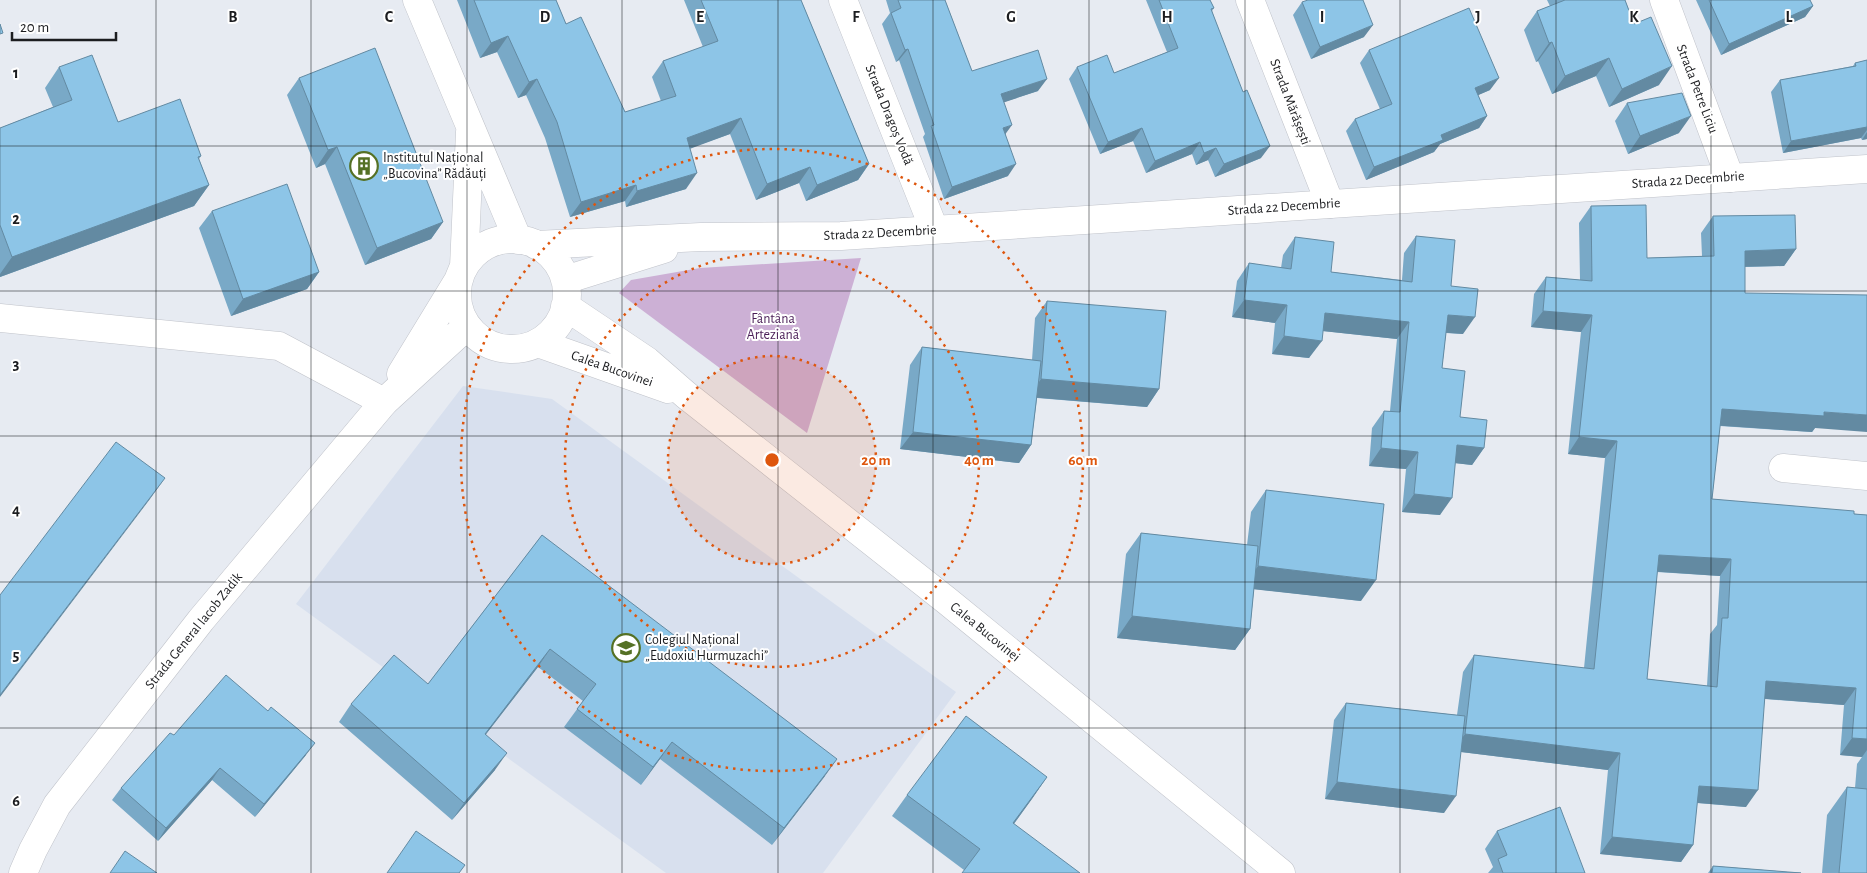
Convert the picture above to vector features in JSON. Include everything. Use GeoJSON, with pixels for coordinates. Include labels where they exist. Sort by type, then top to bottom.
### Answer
{"type":"FeatureCollection","features":[{"type":"Feature","properties":{"kind":"street"},"geometry":{"type":"LineString","coordinates":[[417,0],[470,123],[527,242]]}},
{"type":"Feature","properties":{"kind":"street","name":"Strada Dragoș Vodă"},"geometry":{"type":"LineString","coordinates":[[843,0],[934,230]]}},
{"type":"Feature","properties":{"kind":"street","name":"Strada Mărășești"},"geometry":{"type":"LineString","coordinates":[[1250,0],[1330,204]]}},
{"type":"Feature","properties":{"kind":"street","name":"Strada Petre Liciu"},"geometry":{"type":"LineString","coordinates":[[1664,0],[1730,178]]}},
{"type":"Feature","properties":{"kind":"street"},"geometry":{"type":"LineString","coordinates":[[461,273],[474,254],[487,245],[502,240],[527,242],[554,259],[565,293],[560,321],[550,334],[538,343],[523,348],[507,349],[492,346],[477,337],[467,326],[459,312],[457,295],[461,273],[470,123]]}},
{"type":"Feature","properties":{"kind":"street","name":"Strada 22 Decembrie"},"geometry":{"type":"LineString","coordinates":[[527,242],[701,237],[841,236],[1867,169]]}},
{"type":"Feature","properties":{"kind":"street","name":"Strada 22 Decembrie"},"geometry":{"type":"LineString","coordinates":[[565,293],[701,237]]}},
{"type":"Feature","properties":{"kind":"street","name":"Strada General Iacob Zadik"},"geometry":{"type":"LineString","coordinates":[[384,402],[461,273]]}},
{"type":"Feature","properties":{"kind":"street","name":"Calea Bucovinei"},"geometry":{"type":"LineString","coordinates":[[565,293],[686,395],[946,600],[1280,873]]}},
{"type":"Feature","properties":{"kind":"street"},"geometry":{"type":"LineString","coordinates":[[0,318],[279,346],[384,402]]}},
{"type":"Feature","properties":{"kind":"street","name":"Strada General Iacob Zadik"},"geometry":{"type":"LineString","coordinates":[[23,873],[57,805],[202,620],[384,402],[467,326]]}},
{"type":"Feature","properties":{"kind":"street","name":"Calea Bucovinei"},"geometry":{"type":"LineString","coordinates":[[538,343],[686,395]]}},
{"type":"Feature","properties":{"kind":"street"},"geometry":{"type":"LineString","coordinates":[[1783,468],[1867,476]]}},
{"type":"Feature","properties":{"kind":"shaded area","name":"Colegiul Național „Eudoxiu Hurmuzachi”"},"geometry":{"type":"Polygon","coordinates":[[[463,386],[552,399],[956,692],[823,873],[666,873],[296,604],[463,386]]]}},
{"type":"Feature","properties":{"kind":"green space","name":"Fântâna Arteziană"},"geometry":{"type":"Polygon","coordinates":[[[861,258],[807,433],[619,293],[631,280],[700,268],[861,258]]]}},
{"type":"Feature","properties":{"kind":"building"},"geometry":{"type":"Polygon","coordinates":[[[474,0],[556,0],[566,24],[581,17],[625,112],[676,96],[663,61],[718,41],[701,0],[801,0],[869,164],[817,185],[810,167],[767,184],[741,118],[687,138],[697,173],[637,191],[636,185],[581,202],[557,122],[537,79],[529,82],[508,36],[491,43],[474,0]]]}},
{"type":"Feature","properties":{"kind":"building"},"geometry":{"type":"Polygon","coordinates":[[[898,0],[945,0],[972,71],[1038,50],[1047,79],[1001,94],[1012,125],[1003,128],[1016,164],[952,187],[931,126],[934,125],[908,49],[905,50],[891,13],[901,8],[898,0]]]}},
{"type":"Feature","properties":{"kind":"building"},"geometry":{"type":"Polygon","coordinates":[[[1159,0],[1210,0],[1214,8],[1211,9],[1243,92],[1247,90],[1270,146],[1224,164],[1216,148],[1204,153],[1200,142],[1155,161],[1142,128],[1108,142],[1077,67],[1107,55],[1114,73],[1178,48],[1159,0]]]}},
{"type":"Feature","properties":{"kind":"building"},"geometry":{"type":"Polygon","coordinates":[[[1308,0],[1363,0],[1373,25],[1320,47],[1302,2],[1308,0]]]}},
{"type":"Feature","properties":{"kind":"building"},"geometry":{"type":"Polygon","coordinates":[[[1565,0],[1625,0],[1634,24],[1651,17],[1672,66],[1622,89],[1609,58],[1565,76],[1552,42],[1549,43],[1537,11],[1565,0]]]}},
{"type":"Feature","properties":{"kind":"building"},"geometry":{"type":"Polygon","coordinates":[[[1709,0],[1810,0],[1813,6],[1729,44],[1709,0]]]}},
{"type":"Feature","properties":{"kind":"building"},"geometry":{"type":"Polygon","coordinates":[[[1469,8],[1499,78],[1475,88],[1487,116],[1441,135],[1443,140],[1374,167],[1355,119],[1392,104],[1369,50],[1469,8]]]}},
{"type":"Feature","properties":{"kind":"building","name":"Institutul Național „Bucovina” Rădăuți"},"geometry":{"type":"Polygon","coordinates":[[[375,48],[443,222],[377,248],[337,147],[328,150],[299,78],[375,48]]]}},
{"type":"Feature","properties":{"kind":"building"},"geometry":{"type":"Polygon","coordinates":[[[92,55],[118,122],[180,99],[201,156],[198,157],[209,185],[12,257],[0,225],[0,128],[72,100],[59,67],[92,55]]]}},
{"type":"Feature","properties":{"kind":"building"},"geometry":{"type":"Polygon","coordinates":[[[1867,60],[1867,127],[1791,141],[1780,80],[1856,66],[1855,63],[1867,60]]]}},
{"type":"Feature","properties":{"kind":"building"},"geometry":{"type":"Polygon","coordinates":[[[1682,93],[1691,116],[1640,136],[1627,103],[1682,93]]]}},
{"type":"Feature","properties":{"kind":"building"},"geometry":{"type":"Polygon","coordinates":[[[287,184],[319,272],[243,299],[212,211],[287,184]]]}},
{"type":"Feature","properties":{"kind":"building"},"geometry":{"type":"Polygon","coordinates":[[[1646,205],[1647,258],[1714,256],[1713,216],[1795,215],[1796,249],[1745,251],[1745,293],[1867,295],[1867,415],[1824,412],[1824,416],[1722,409],[1712,499],[1854,511],[1854,514],[1867,515],[1867,739],[1852,738],[1856,688],[1766,681],[1758,790],[1699,786],[1693,845],[1612,837],[1620,753],[1465,734],[1474,655],[1594,669],[1617,441],[1579,437],[1592,315],[1543,311],[1546,277],[1592,281],[1591,206],[1646,205]],[[1659,555],[1647,679],[1717,687],[1722,618],[1728,618],[1731,559],[1659,555]]]}},
{"type":"Feature","properties":{"kind":"building"},"geometry":{"type":"Polygon","coordinates":[[[1416,236],[1455,240],[1451,286],[1478,289],[1475,317],[1448,315],[1442,368],[1465,371],[1460,417],[1487,420],[1484,448],[1457,445],[1452,498],[1414,494],[1418,452],[1381,448],[1384,411],[1400,412],[1409,322],[1325,313],[1322,341],[1284,336],[1287,305],[1244,300],[1249,263],[1291,269],[1295,237],[1334,242],[1331,272],[1412,282],[1416,236]]]}},
{"type":"Feature","properties":{"kind":"building"},"geometry":{"type":"Polygon","coordinates":[[[1047,301],[1166,311],[1159,389],[1041,379],[1047,301]]]}},
{"type":"Feature","properties":{"kind":"building"},"geometry":{"type":"Polygon","coordinates":[[[922,347],[1041,361],[1031,445],[913,432],[922,347]]]}},
{"type":"Feature","properties":{"kind":"building"},"geometry":{"type":"Polygon","coordinates":[[[116,442],[165,478],[0,695],[0,595],[116,442]]]}},
{"type":"Feature","properties":{"kind":"building"},"geometry":{"type":"Polygon","coordinates":[[[1266,490],[1384,504],[1376,580],[1258,566],[1266,490]]]}},
{"type":"Feature","properties":{"kind":"building"},"geometry":{"type":"Polygon","coordinates":[[[1141,533],[1258,546],[1250,629],[1132,616],[1141,533]]]}},
{"type":"Feature","properties":{"kind":"building"},"geometry":{"type":"Polygon","coordinates":[[[542,535],[837,759],[784,828],[672,742],[653,767],[577,709],[596,684],[550,649],[485,734],[507,753],[464,803],[351,704],[394,655],[428,684],[542,535]]]}},
{"type":"Feature","properties":{"kind":"building"},"geometry":{"type":"Polygon","coordinates":[[[226,675],[268,711],[271,707],[315,743],[264,804],[220,768],[166,828],[121,788],[170,733],[174,735],[226,675]]]}},
{"type":"Feature","properties":{"kind":"building"},"geometry":{"type":"Polygon","coordinates":[[[1346,703],[1465,716],[1456,796],[1337,782],[1346,703]]]}},
{"type":"Feature","properties":{"kind":"building"},"geometry":{"type":"Polygon","coordinates":[[[966,716],[1047,777],[1013,823],[1080,873],[962,873],[980,849],[907,795],[966,716]]]}},
{"type":"Feature","properties":{"kind":"building"},"geometry":{"type":"Polygon","coordinates":[[[1847,787],[1867,789],[1867,873],[1839,873],[1847,787]]]}},
{"type":"Feature","properties":{"kind":"building"},"geometry":{"type":"Polygon","coordinates":[[[1560,807],[1585,873],[1503,873],[1498,859],[1507,855],[1497,831],[1560,807]]]}},
{"type":"Feature","properties":{"kind":"building"},"geometry":{"type":"Polygon","coordinates":[[[416,831],[465,865],[459,873],[387,873],[416,831]]]}},
{"type":"Feature","properties":{"kind":"building"},"geometry":{"type":"Polygon","coordinates":[[[125,851],[157,873],[110,873],[125,851]]]}},
{"type":"Feature","properties":{"kind":"building"},"geometry":{"type":"Polygon","coordinates":[[[1713,866],[1801,873],[1712,873],[1713,866]]]}},
{"type":"Feature","properties":{"kind":"place","name":"Institutul Național „Bucovina” Rădăuți"},"geometry":{"type":"Point","coordinates":[364,166]}},
{"type":"Feature","properties":{"kind":"place","name":"Colegiul Național „Eudoxiu Hurmuzachi”"},"geometry":{"type":"Point","coordinates":[626,648]}}]}
